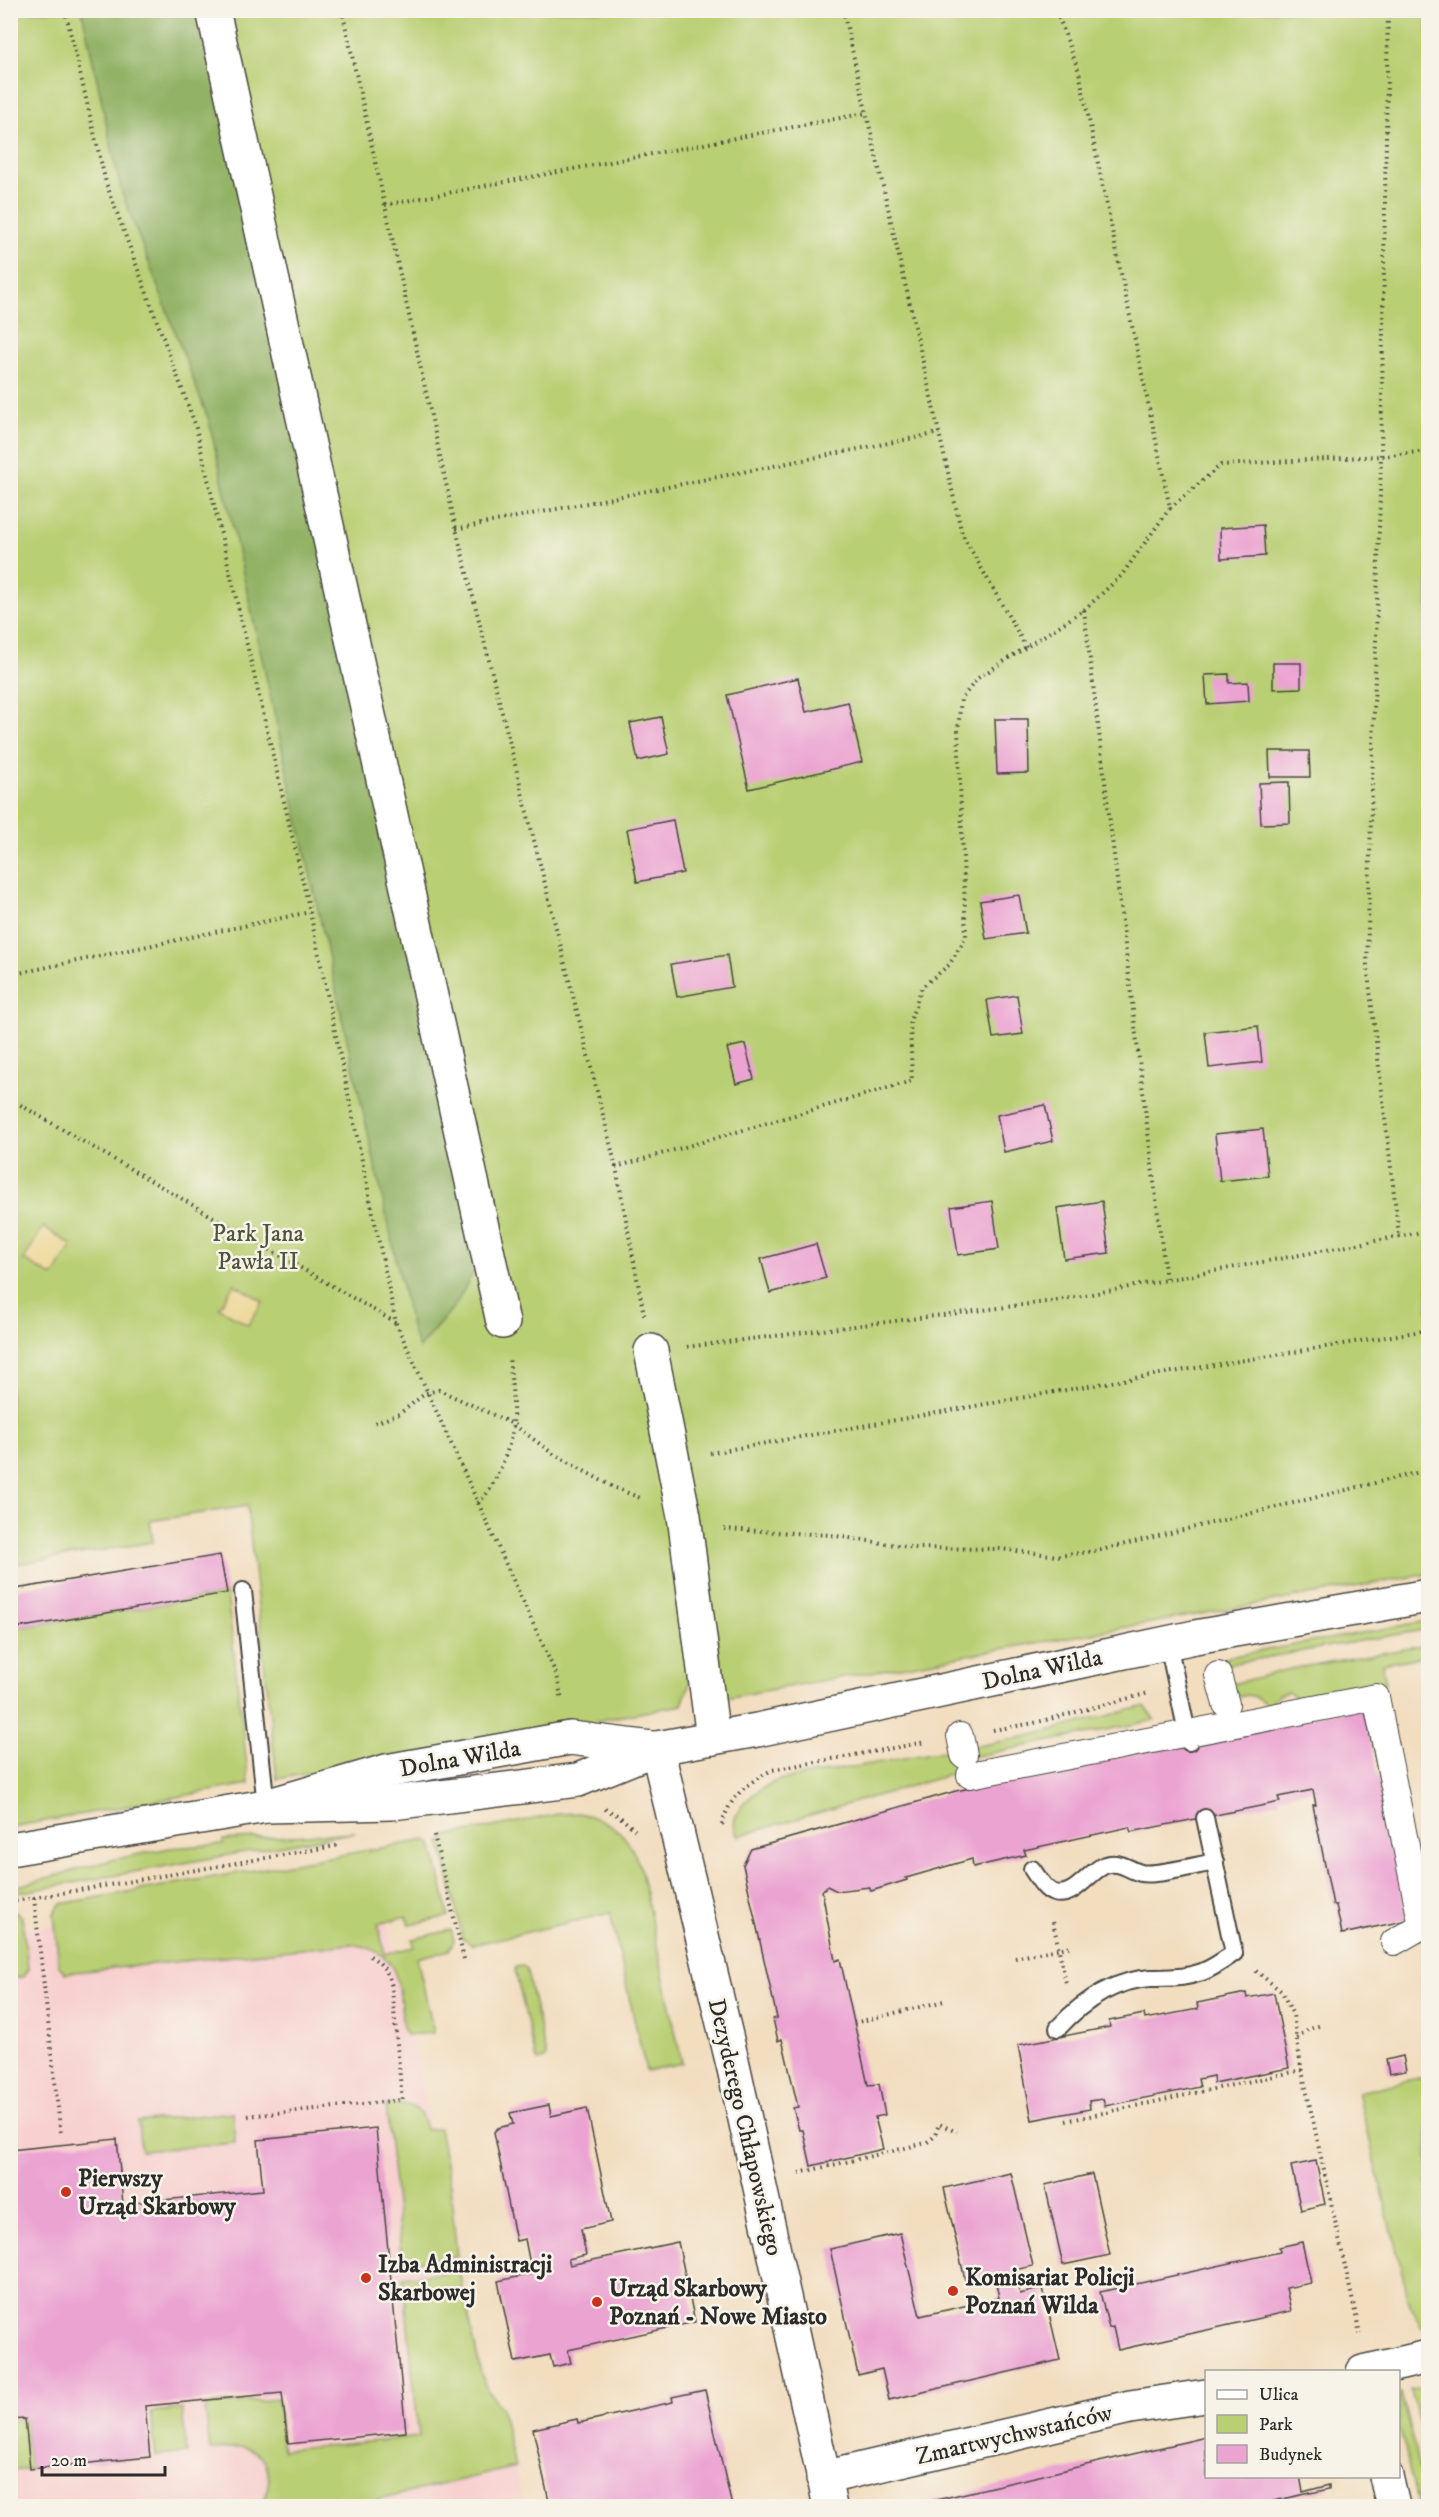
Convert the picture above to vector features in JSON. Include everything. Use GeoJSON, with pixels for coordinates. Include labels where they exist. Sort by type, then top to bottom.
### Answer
{"type":"FeatureCollection","features":[{"type":"Feature","properties":{"kind":"street"},"geometry":{"type":"LineString","coordinates":[[213,10],[503,1322]]}},
{"type":"Feature","properties":{"kind":"street"},"geometry":{"type":"LineString","coordinates":[[651,1351],[684,1516],[713,1738]]}},
{"type":"Feature","properties":{"kind":"street","name":"Dolna Wilda"},"geometry":{"type":"LineString","coordinates":[[10,1849],[266,1806],[392,1803],[578,1780],[657,1748],[1168,1643],[1428,1596]]}},
{"type":"Feature","properties":{"kind":"street"},"geometry":{"type":"LineString","coordinates":[[1218,1675],[1226,1704]]}},
{"type":"Feature","properties":{"kind":"street"},"geometry":{"type":"LineString","coordinates":[[965,1755],[1376,1697],[1422,1926],[1394,1942]]}},
{"type":"Feature","properties":{"kind":"street","name":"Dezyderego Chłapowskiego"},"geometry":{"type":"LineString","coordinates":[[657,1748],[734,2069],[826,2492]]}},
{"type":"Feature","properties":{"kind":"street"},"geometry":{"type":"LineString","coordinates":[[1370,2370],[1428,2357]]}},
{"type":"Feature","properties":{"kind":"street","name":"Zmartwychwstańców"},"geometry":{"type":"LineString","coordinates":[[826,2492],[1130,2408],[1205,2396]]}},
{"type":"Feature","properties":{"kind":"street"},"geometry":{"type":"LineString","coordinates":[[1386,2478],[1393,2506]]}},
{"type":"Feature","properties":{"kind":"lane"},"geometry":{"type":"LineString","coordinates":[[243,1591],[266,1806]]}},
{"type":"Feature","properties":{"kind":"lane"},"geometry":{"type":"LineString","coordinates":[[1168,1643],[1189,1743]]}},
{"type":"Feature","properties":{"kind":"lane"},"geometry":{"type":"LineString","coordinates":[[1058,2028],[1072,2013],[1109,1989],[1150,1978],[1175,1979],[1204,1972],[1234,1953],[1205,1818]]}},
{"type":"Feature","properties":{"kind":"lane"},"geometry":{"type":"LineString","coordinates":[[1032,1869],[1052,1893],[1062,1894],[1076,1888],[1091,1874],[1107,1864],[1123,1865],[1142,1873],[1215,1862]]}},
{"type":"Feature","properties":{"kind":"path"},"geometry":{"type":"LineString","coordinates":[[65,10],[106,183],[195,424],[310,912],[396,1323],[557,1676],[563,1706]]}},
{"type":"Feature","properties":{"kind":"path"},"geometry":{"type":"LineString","coordinates":[[342,10],[456,529],[616,1167],[651,1351],[1054,1301],[1428,1231]]}},
{"type":"Feature","properties":{"kind":"path"},"geometry":{"type":"LineString","coordinates":[[843,10],[962,534],[1026,647]]}},
{"type":"Feature","properties":{"kind":"path"},"geometry":{"type":"LineString","coordinates":[[1056,10],[1079,72],[1170,508]]}},
{"type":"Feature","properties":{"kind":"path"},"geometry":{"type":"LineString","coordinates":[[1388,10],[1381,456],[1367,965],[1399,1236]]}},
{"type":"Feature","properties":{"kind":"path"},"geometry":{"type":"LineString","coordinates":[[385,205],[866,113]]}},
{"type":"Feature","properties":{"kind":"path"},"geometry":{"type":"LineString","coordinates":[[456,529],[939,433]]}},
{"type":"Feature","properties":{"kind":"path"},"geometry":{"type":"LineString","coordinates":[[616,1167],[912,1081],[910,1021],[922,987],[949,965],[966,938],[958,730],[961,699],[978,678],[1084,610],[1120,576],[1170,508],[1221,465],[1381,456],[1428,450]]}},
{"type":"Feature","properties":{"kind":"path"},"geometry":{"type":"LineString","coordinates":[[1084,610],[1166,1280]]}},
{"type":"Feature","properties":{"kind":"path"},"geometry":{"type":"LineString","coordinates":[[10,975],[310,912]]}},
{"type":"Feature","properties":{"kind":"path"},"geometry":{"type":"LineString","coordinates":[[10,1099],[396,1323]]}},
{"type":"Feature","properties":{"kind":"path"},"geometry":{"type":"LineString","coordinates":[[478,1503],[488,1495],[506,1453],[513,1424],[509,1360],[503,1322]]}},
{"type":"Feature","properties":{"kind":"path"},"geometry":{"type":"LineString","coordinates":[[674,1460],[1105,1383],[1428,1330]]}},
{"type":"Feature","properties":{"kind":"path"},"geometry":{"type":"LineString","coordinates":[[375,1423],[399,1414],[426,1393],[439,1390],[513,1424],[552,1454],[613,1487],[684,1516],[705,1528],[830,1534],[915,1548],[1000,1549],[1059,1556],[1101,1550],[1428,1470]]}},
{"type":"Feature","properties":{"kind":"path"},"geometry":{"type":"LineString","coordinates":[[722,1825],[726,1809],[737,1792],[753,1779],[772,1770],[965,1755],[1034,1723],[1178,1685]]}},
{"type":"Feature","properties":{"kind":"path"},"geometry":{"type":"LineString","coordinates":[[601,1807],[619,1816],[639,1835]]}},
{"type":"Feature","properties":{"kind":"path"},"geometry":{"type":"LineString","coordinates":[[434,1828],[465,1963]]}},
{"type":"Feature","properties":{"kind":"path"},"geometry":{"type":"LineString","coordinates":[[10,1902],[344,1844]]}},
{"type":"Feature","properties":{"kind":"path"},"geometry":{"type":"LineString","coordinates":[[1045,1886],[1072,2013]]}},
{"type":"Feature","properties":{"kind":"path"},"geometry":{"type":"LineString","coordinates":[[34,1898],[61,2135]]}},
{"type":"Feature","properties":{"kind":"path"},"geometry":{"type":"LineString","coordinates":[[1015,1958],[1072,1946]]}},
{"type":"Feature","properties":{"kind":"path"},"geometry":{"type":"LineString","coordinates":[[248,2116],[402,2100],[393,1987],[380,1962],[367,1954]]}},
{"type":"Feature","properties":{"kind":"path"},"geometry":{"type":"LineString","coordinates":[[1282,1992],[1293,2015],[1302,2070],[1365,2370]]}},
{"type":"Feature","properties":{"kind":"path"},"geometry":{"type":"LineString","coordinates":[[854,2023],[944,2001]]}},
{"type":"Feature","properties":{"kind":"path"},"geometry":{"type":"LineString","coordinates":[[1297,2038],[1308,2029],[1322,2025]]}},
{"type":"Feature","properties":{"kind":"path"},"geometry":{"type":"LineString","coordinates":[[1066,2121],[1302,2070]]}},
{"type":"Feature","properties":{"kind":"path"},"geometry":{"type":"LineString","coordinates":[[799,2173],[926,2143],[934,2136],[939,2124],[957,2132]]}},
{"type":"Feature","properties":{"kind":"shaded area"},"geometry":{"type":"Polygon","coordinates":[[[381,1891],[481,2374],[489,2392],[501,2407],[524,2506],[11,2506],[10,1930],[381,1891]]]}},
{"type":"Feature","properties":{"kind":"green space","name":"Park Jana Pawła II"},"geometry":{"type":"Polygon","coordinates":[[[10,11],[1428,11],[1428,1574],[724,1698],[714,1620],[691,1655],[689,1685],[682,1705],[277,1779],[247,1506],[150,1521],[153,1542],[18,1564],[15,1548],[10,1549],[10,11]]]}},
{"type":"Feature","properties":{"kind":"green space"},"geometry":{"type":"Polygon","coordinates":[[[82,11],[201,11],[482,1257],[456,1304],[419,1348],[412,1331],[209,421],[121,190],[82,11]]]}},
{"type":"Feature","properties":{"kind":"green space"},"geometry":{"type":"Polygon","coordinates":[[[227,1593],[249,1784],[11,1827],[11,1629],[227,1593]]]}},
{"type":"Feature","properties":{"kind":"green space"},"geometry":{"type":"Polygon","coordinates":[[[1428,1621],[1428,1629],[1218,1666],[1228,1657],[1428,1621]]]}},
{"type":"Feature","properties":{"kind":"green space"},"geometry":{"type":"Polygon","coordinates":[[[1428,1645],[1428,1656],[1382,1664],[1386,1683],[1298,1702],[1288,1692],[1278,1695],[1272,1701],[1273,1709],[1253,1696],[1231,1696],[1228,1685],[1290,1669],[1428,1645]]]}},
{"type":"Feature","properties":{"kind":"green space"},"geometry":{"type":"Polygon","coordinates":[[[1145,1706],[1155,1720],[971,1757],[967,1748],[1033,1735],[1145,1706]]]}},
{"type":"Feature","properties":{"kind":"green space"},"geometry":{"type":"Polygon","coordinates":[[[955,1749],[959,1772],[738,1836],[735,1818],[739,1810],[753,1795],[779,1780],[955,1749]]]}},
{"type":"Feature","properties":{"kind":"green space"},"geometry":{"type":"Polygon","coordinates":[[[579,1813],[603,1821],[620,1832],[637,1859],[682,2063],[646,2071],[610,1913],[472,1945],[463,1939],[441,1843],[446,1836],[559,1814],[579,1813]]]}},
{"type":"Feature","properties":{"kind":"green space"},"geometry":{"type":"Polygon","coordinates":[[[356,1832],[11,1894],[11,1888],[111,1860],[170,1848],[223,1844],[223,1840],[356,1832]]]}},
{"type":"Feature","properties":{"kind":"green space"},"geometry":{"type":"Polygon","coordinates":[[[426,1840],[432,1844],[449,1916],[409,1925],[407,1916],[378,1924],[385,1954],[414,1947],[413,1939],[451,1930],[454,1940],[449,1950],[417,1958],[434,2033],[406,2035],[403,2030],[398,1986],[389,1963],[380,1954],[368,1948],[351,1944],[65,1973],[59,1966],[54,1914],[60,1904],[426,1840]]]}},
{"type":"Feature","properties":{"kind":"green space"},"geometry":{"type":"Polygon","coordinates":[[[16,1912],[22,1917],[28,1969],[23,1977],[11,1978],[11,1913],[16,1912]]]}},
{"type":"Feature","properties":{"kind":"green space"},"geometry":{"type":"Polygon","coordinates":[[[516,1967],[526,1968],[546,2056],[545,2059],[538,2061],[515,1970],[516,1967]]]}},
{"type":"Feature","properties":{"kind":"green space"},"geometry":{"type":"Polygon","coordinates":[[[1428,2076],[1428,2328],[1423,2329],[1411,2309],[1358,2092],[1428,2076]]]}},
{"type":"Feature","properties":{"kind":"green space"},"geometry":{"type":"Polygon","coordinates":[[[401,2104],[419,2112],[426,2130],[439,2128],[450,2185],[457,2257],[402,2263],[386,2105],[401,2104]]]}},
{"type":"Feature","properties":{"kind":"green space"},"geometry":{"type":"Polygon","coordinates":[[[233,2112],[235,2143],[141,2151],[138,2122],[233,2112]]]}},
{"type":"Feature","properties":{"kind":"green space"},"geometry":{"type":"Polygon","coordinates":[[[459,2271],[481,2374],[489,2392],[501,2407],[515,2467],[353,2506],[258,2506],[269,2481],[265,2463],[253,2451],[243,2448],[210,2450],[205,2406],[277,2399],[283,2450],[419,2437],[403,2277],[459,2271]]]}},
{"type":"Feature","properties":{"kind":"green space"},"geometry":{"type":"Polygon","coordinates":[[[1428,2386],[1428,2464],[1411,2390],[1428,2386]]]}},
{"type":"Feature","properties":{"kind":"green space"},"geometry":{"type":"Polygon","coordinates":[[[1400,2393],[1428,2506],[1418,2506],[1400,2429],[1400,2393]]]}},
{"type":"Feature","properties":{"kind":"green space"},"geometry":{"type":"Polygon","coordinates":[[[182,2409],[187,2453],[156,2456],[151,2412],[182,2409]]]}},
{"type":"Feature","properties":{"kind":"green space"},"geometry":{"type":"Polygon","coordinates":[[[25,2419],[30,2469],[11,2471],[10,2420],[25,2419]]]}},
{"type":"Feature","properties":{"kind":"sand"},"geometry":{"type":"Polygon","coordinates":[[[43,1227],[72,1245],[53,1277],[24,1260],[43,1227]]]}},
{"type":"Feature","properties":{"kind":"sand"},"geometry":{"type":"Polygon","coordinates":[[[234,1284],[263,1301],[248,1325],[219,1308],[234,1284]]]}},
{"type":"Feature","properties":{"kind":"building"},"geometry":{"type":"Polygon","coordinates":[[[1263,525],[1265,556],[1221,559],[1220,528],[1263,525]]]}},
{"type":"Feature","properties":{"kind":"building"},"geometry":{"type":"Polygon","coordinates":[[[1273,663],[1301,663],[1301,688],[1273,689],[1273,663]]]}},
{"type":"Feature","properties":{"kind":"building"},"geometry":{"type":"Polygon","coordinates":[[[1229,674],[1229,683],[1248,682],[1249,701],[1207,704],[1205,675],[1229,674]]]}},
{"type":"Feature","properties":{"kind":"building"},"geometry":{"type":"Polygon","coordinates":[[[798,678],[806,712],[848,702],[862,762],[749,789],[727,695],[798,678]]]}},
{"type":"Feature","properties":{"kind":"building"},"geometry":{"type":"Polygon","coordinates":[[[661,717],[669,754],[638,761],[630,723],[661,717]]]}},
{"type":"Feature","properties":{"kind":"building"},"geometry":{"type":"Polygon","coordinates":[[[995,719],[1028,719],[1029,773],[997,774],[995,719]]]}},
{"type":"Feature","properties":{"kind":"building"},"geometry":{"type":"Polygon","coordinates":[[[1269,751],[1309,751],[1310,777],[1270,777],[1269,751]]]}},
{"type":"Feature","properties":{"kind":"building"},"geometry":{"type":"Polygon","coordinates":[[[1289,782],[1290,823],[1261,824],[1259,783],[1289,782]]]}},
{"type":"Feature","properties":{"kind":"building"},"geometry":{"type":"Polygon","coordinates":[[[673,820],[683,873],[637,882],[627,829],[673,820]]]}},
{"type":"Feature","properties":{"kind":"building"},"geometry":{"type":"Polygon","coordinates":[[[1019,895],[1026,933],[986,939],[980,901],[1019,895]]]}},
{"type":"Feature","properties":{"kind":"building"},"geometry":{"type":"Polygon","coordinates":[[[727,955],[732,987],[677,997],[671,964],[727,955]]]}},
{"type":"Feature","properties":{"kind":"building"},"geometry":{"type":"Polygon","coordinates":[[[1017,995],[1023,1034],[993,1038],[987,1000],[1017,995]]]}},
{"type":"Feature","properties":{"kind":"building"},"geometry":{"type":"Polygon","coordinates":[[[1258,1026],[1262,1062],[1209,1068],[1205,1032],[1258,1026]]]}},
{"type":"Feature","properties":{"kind":"building"},"geometry":{"type":"Polygon","coordinates":[[[745,1044],[754,1079],[736,1084],[727,1048],[745,1044]]]}},
{"type":"Feature","properties":{"kind":"building"},"geometry":{"type":"Polygon","coordinates":[[[1045,1105],[1053,1141],[1004,1152],[997,1115],[1045,1105]]]}},
{"type":"Feature","properties":{"kind":"building"},"geometry":{"type":"Polygon","coordinates":[[[1263,1129],[1268,1176],[1220,1181],[1215,1134],[1263,1129]]]}},
{"type":"Feature","properties":{"kind":"building"},"geometry":{"type":"Polygon","coordinates":[[[992,1201],[999,1249],[958,1255],[951,1207],[992,1201]]]}},
{"type":"Feature","properties":{"kind":"building"},"geometry":{"type":"Polygon","coordinates":[[[1102,1201],[1109,1253],[1064,1259],[1057,1208],[1102,1201]]]}},
{"type":"Feature","properties":{"kind":"building"},"geometry":{"type":"Polygon","coordinates":[[[816,1244],[826,1278],[770,1293],[761,1259],[816,1244]]]}},
{"type":"Feature","properties":{"kind":"building"},"geometry":{"type":"Polygon","coordinates":[[[220,1555],[227,1593],[10,1629],[10,1590],[220,1555]]]}},
{"type":"Feature","properties":{"kind":"building"},"geometry":{"type":"Polygon","coordinates":[[[1364,1706],[1408,1920],[1342,1934],[1336,1905],[1333,1905],[1313,1805],[1316,1805],[1313,1790],[1278,1797],[1280,1802],[1131,1832],[1129,1827],[1024,1850],[1026,1855],[973,1867],[972,1859],[906,1878],[907,1880],[871,1891],[869,1887],[837,1891],[827,1886],[822,1891],[835,1961],[840,1959],[868,2085],[879,2084],[885,2115],[875,2117],[883,2149],[811,2166],[803,2130],[799,2130],[793,2108],[798,2107],[782,2039],[778,2041],[773,2019],[777,2018],[743,1865],[751,1849],[956,1791],[1364,1706]]]}},
{"type":"Feature","properties":{"kind":"building"},"geometry":{"type":"Polygon","coordinates":[[[1246,1993],[1247,1998],[1274,1993],[1289,2068],[1214,2083],[1213,2076],[1198,2079],[1200,2087],[1105,2106],[1103,2099],[1089,2101],[1090,2109],[1032,2120],[1018,2045],[1110,2027],[1109,2021],[1144,2014],[1145,2019],[1198,2009],[1197,2003],[1246,1993]]]}},
{"type":"Feature","properties":{"kind":"building"},"geometry":{"type":"Polygon","coordinates":[[[1403,2056],[1406,2071],[1389,2074],[1386,2060],[1403,2056]]]}},
{"type":"Feature","properties":{"kind":"building"},"geometry":{"type":"Polygon","coordinates":[[[549,2105],[551,2116],[587,2108],[611,2222],[581,2229],[586,2255],[568,2259],[570,2265],[678,2242],[695,2322],[568,2350],[571,2363],[553,2367],[550,2355],[515,2362],[498,2281],[532,2274],[525,2239],[516,2241],[494,2132],[498,2128],[513,2124],[510,2113],[549,2105]]]}},
{"type":"Feature","properties":{"kind":"building"},"geometry":{"type":"Polygon","coordinates":[[[376,2128],[406,2432],[288,2444],[282,2393],[145,2406],[150,2457],[30,2469],[25,2419],[10,2420],[10,2150],[117,2139],[123,2204],[263,2190],[258,2140],[376,2128]]]}},
{"type":"Feature","properties":{"kind":"building"},"geometry":{"type":"Polygon","coordinates":[[[1316,2161],[1325,2204],[1301,2210],[1291,2166],[1316,2161]]]}},
{"type":"Feature","properties":{"kind":"building"},"geometry":{"type":"Polygon","coordinates":[[[1011,2173],[1033,2266],[1014,2270],[1020,2294],[1043,2288],[1060,2360],[889,2400],[882,2369],[858,2375],[830,2249],[900,2233],[920,2316],[999,2298],[994,2273],[965,2280],[944,2188],[1011,2173]]]}},
{"type":"Feature","properties":{"kind":"building"},"geometry":{"type":"Polygon","coordinates":[[[1092,2174],[1110,2255],[1063,2265],[1045,2185],[1092,2174]]]}},
{"type":"Feature","properties":{"kind":"building"},"geometry":{"type":"Polygon","coordinates":[[[1302,2242],[1311,2283],[1286,2288],[1291,2311],[1118,2350],[1113,2327],[1109,2328],[1100,2292],[1280,2252],[1279,2247],[1302,2242]]]}},
{"type":"Feature","properties":{"kind":"building"},"geometry":{"type":"Polygon","coordinates":[[[705,2390],[732,2506],[550,2506],[533,2429],[577,2419],[578,2423],[673,2402],[672,2397],[705,2390]]]}},
{"type":"Feature","properties":{"kind":"building"},"geometry":{"type":"Polygon","coordinates":[[[1205,2437],[1205,2478],[1300,2478],[1303,2492],[1329,2485],[1329,2489],[1251,2506],[910,2506],[1205,2437]]]}},
{"type":"Feature","properties":{"kind":"place","name":"Pierwszy Urząd Skarbowy"},"geometry":{"type":"Point","coordinates":[66,2192]}},
{"type":"Feature","properties":{"kind":"place","name":"Izba Administracji Skarbowej"},"geometry":{"type":"Point","coordinates":[366,2278]}},
{"type":"Feature","properties":{"kind":"place","name":"Komisariat Policji Poznań Wilda"},"geometry":{"type":"Point","coordinates":[953,2291]}},
{"type":"Feature","properties":{"kind":"place","name":"Urząd Skarbowy Poznań - Nowe Miasto"},"geometry":{"type":"Point","coordinates":[597,2302]}}]}
